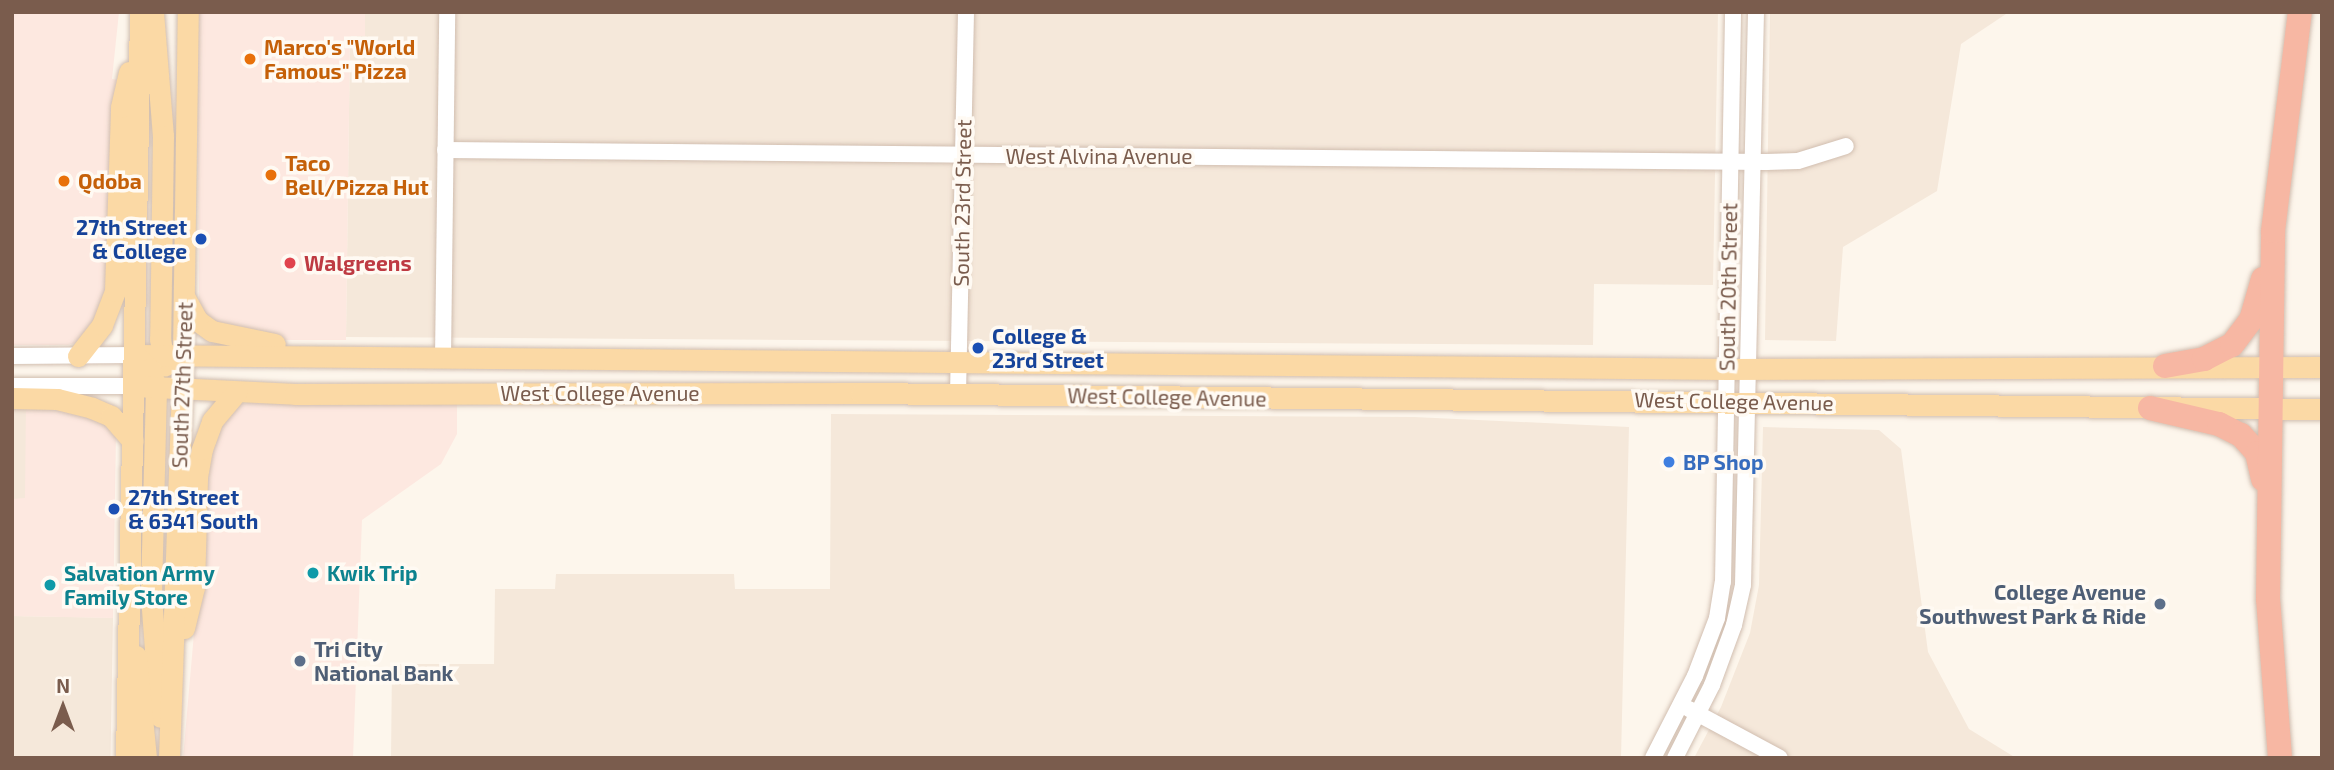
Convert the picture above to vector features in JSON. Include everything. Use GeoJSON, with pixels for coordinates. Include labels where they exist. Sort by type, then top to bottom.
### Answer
{"type":"FeatureCollection","features":[{"type":"Feature","properties":{"kind":"highway"},"geometry":{"type":"LineString","coordinates":[[2280,758],[2270,663],[2268,522],[2273,231],[2300,12]]}},
{"type":"Feature","properties":{"kind":"highway"},"geometry":{"type":"LineString","coordinates":[[2165,366],[2204,359],[2239,337],[2255,309],[2273,231]]}},
{"type":"Feature","properties":{"kind":"highway"},"geometry":{"type":"LineString","coordinates":[[2150,408],[2219,424],[2242,436],[2262,465],[2268,522]]}},
{"type":"Feature","properties":{"kind":"main road","name":"South 27th Street"},"geometry":{"type":"LineString","coordinates":[[167,758],[174,671],[183,355],[188,12]]}},
{"type":"Feature","properties":{"kind":"main road"},"geometry":{"type":"LineString","coordinates":[[126,758],[144,16]]}},
{"type":"Feature","properties":{"kind":"main road"},"geometry":{"type":"LineString","coordinates":[[144,16],[163,136],[161,355],[168,374],[182,389]]}},
{"type":"Feature","properties":{"kind":"main road"},"geometry":{"type":"LineString","coordinates":[[78,356],[102,325],[114,291],[119,260],[121,107],[144,16]]}},
{"type":"Feature","properties":{"kind":"main road"},"geometry":{"type":"LineString","coordinates":[[184,296],[198,321],[226,337],[261,344],[358,346],[421,359]]}},
{"type":"Feature","properties":{"kind":"main road"},"geometry":{"type":"LineString","coordinates":[[135,355],[150,369],[156,388],[151,596],[167,758]]}},
{"type":"Feature","properties":{"kind":"main road","name":"West College Avenue"},"geometry":{"type":"LineString","coordinates":[[135,355],[1727,369],[2322,367]]}},
{"type":"Feature","properties":{"kind":"main road","name":"West College Avenue"},"geometry":{"type":"LineString","coordinates":[[134,386],[236,392],[1727,400],[2322,409]]}},
{"type":"Feature","properties":{"kind":"main road"},"geometry":{"type":"LineString","coordinates":[[174,671],[194,587],[197,477],[202,449],[212,421],[236,392]]}},
{"type":"Feature","properties":{"kind":"main road"},"geometry":{"type":"LineString","coordinates":[[12,398],[58,399],[92,408],[111,416],[133,441]]}},
{"type":"Feature","properties":{"kind":"main road"},"geometry":{"type":"LineString","coordinates":[[127,631],[140,668],[146,758]]}},
{"type":"Feature","properties":{"kind":"street"},"geometry":{"type":"LineString","coordinates":[[443,359],[447,12]]}},
{"type":"Feature","properties":{"kind":"street","name":"South 23rd Street"},"geometry":{"type":"LineString","coordinates":[[958,394],[966,12]]}},
{"type":"Feature","properties":{"kind":"street","name":"South 20th Street"},"geometry":{"type":"LineString","coordinates":[[1653,758],[1682,705],[1717,618],[1723,582],[1733,12]]}},
{"type":"Feature","properties":{"kind":"street","name":"South 20th Street"},"geometry":{"type":"LineString","coordinates":[[1675,758],[1698,714],[1734,625],[1743,586],[1756,12]]}},
{"type":"Feature","properties":{"kind":"street","name":"West Alvina Avenue"},"geometry":{"type":"LineString","coordinates":[[445,150],[1798,162],[1846,146]]}},
{"type":"Feature","properties":{"kind":"street","name":"West College Avenue"},"geometry":{"type":"LineString","coordinates":[[12,356],[135,355]]}},
{"type":"Feature","properties":{"kind":"street","name":"West College Avenue"},"geometry":{"type":"LineString","coordinates":[[12,386],[134,386]]}},
{"type":"Feature","properties":{"kind":"street"},"geometry":{"type":"LineString","coordinates":[[1682,705],[1780,758]]}},
{"type":"Feature","properties":{"kind":"shaded area"},"geometry":{"type":"Polygon","coordinates":[[[12,12],[119,12],[112,79],[119,80],[114,260],[101,315],[76,343],[68,345],[12,345],[12,12]]]}},
{"type":"Feature","properties":{"kind":"shaded area"},"geometry":{"type":"Polygon","coordinates":[[[197,12],[365,12],[365,36],[350,36],[346,340],[274,340],[211,324],[199,302],[197,12]]]}},
{"type":"Feature","properties":{"kind":"shaded area"},"geometry":{"type":"Polygon","coordinates":[[[365,12],[1718,12],[1713,285],[1594,284],[1593,345],[346,337],[350,36],[365,36],[365,12]]]}},
{"type":"Feature","properties":{"kind":"shaded area"},"geometry":{"type":"Polygon","coordinates":[[[1770,12],[2009,12],[1961,44],[1937,191],[1843,247],[1836,341],[1765,340],[1770,12]]]}},
{"type":"Feature","properties":{"kind":"shaded area"},"geometry":{"type":"Polygon","coordinates":[[[26,403],[87,411],[116,433],[113,618],[12,616],[12,499],[25,498],[26,403]]]}},
{"type":"Feature","properties":{"kind":"shaded area"},"geometry":{"type":"Polygon","coordinates":[[[239,404],[457,404],[457,434],[441,464],[362,520],[353,758],[183,758],[198,588],[202,483],[218,422],[239,404]]]}},
{"type":"Feature","properties":{"kind":"shaded area"},"geometry":{"type":"Polygon","coordinates":[[[12,407],[26,407],[26,499],[12,499],[12,407]]]}},
{"type":"Feature","properties":{"kind":"shaded area"},"geometry":{"type":"Polygon","coordinates":[[[831,414],[1414,417],[1629,427],[1621,758],[391,758],[392,664],[494,664],[495,589],[555,589],[556,574],[734,574],[735,589],[830,589],[831,414]]]}},
{"type":"Feature","properties":{"kind":"shaded area"},"geometry":{"type":"Polygon","coordinates":[[[1763,427],[1879,430],[1901,449],[1928,652],[1969,729],[2016,758],[1694,758],[1721,707],[1750,633],[1759,585],[1763,427]]]}},
{"type":"Feature","properties":{"kind":"shaded area"},"geometry":{"type":"Polygon","coordinates":[[[12,616],[113,618],[111,758],[12,758],[12,616]]]}},
{"type":"Feature","properties":{"kind":"place","name":"Marco's \"World Famous\" Pizza"},"geometry":{"type":"Point","coordinates":[250,59]}},
{"type":"Feature","properties":{"kind":"place","name":"Taco Bell/Pizza Hut"},"geometry":{"type":"Point","coordinates":[271,175]}},
{"type":"Feature","properties":{"kind":"place","name":"Qdoba"},"geometry":{"type":"Point","coordinates":[64,181]}},
{"type":"Feature","properties":{"kind":"place","name":"27th Street & College"},"geometry":{"type":"Point","coordinates":[201,239]}},
{"type":"Feature","properties":{"kind":"place","name":"Walgreens"},"geometry":{"type":"Point","coordinates":[290,263]}},
{"type":"Feature","properties":{"kind":"place","name":"College & 23rd Street"},"geometry":{"type":"Point","coordinates":[978,348]}},
{"type":"Feature","properties":{"kind":"place","name":"BP Shop"},"geometry":{"type":"Point","coordinates":[1669,462]}},
{"type":"Feature","properties":{"kind":"place","name":"27th Street & 6341 South"},"geometry":{"type":"Point","coordinates":[114,509]}},
{"type":"Feature","properties":{"kind":"place","name":"Kwik Trip"},"geometry":{"type":"Point","coordinates":[313,573]}},
{"type":"Feature","properties":{"kind":"place","name":"Salvation Army Family Store"},"geometry":{"type":"Point","coordinates":[50,585]}},
{"type":"Feature","properties":{"kind":"place","name":"College Avenue Southwest Park & Ride"},"geometry":{"type":"Point","coordinates":[2160,604]}},
{"type":"Feature","properties":{"kind":"place","name":"Tri City National Bank"},"geometry":{"type":"Point","coordinates":[300,661]}}]}
